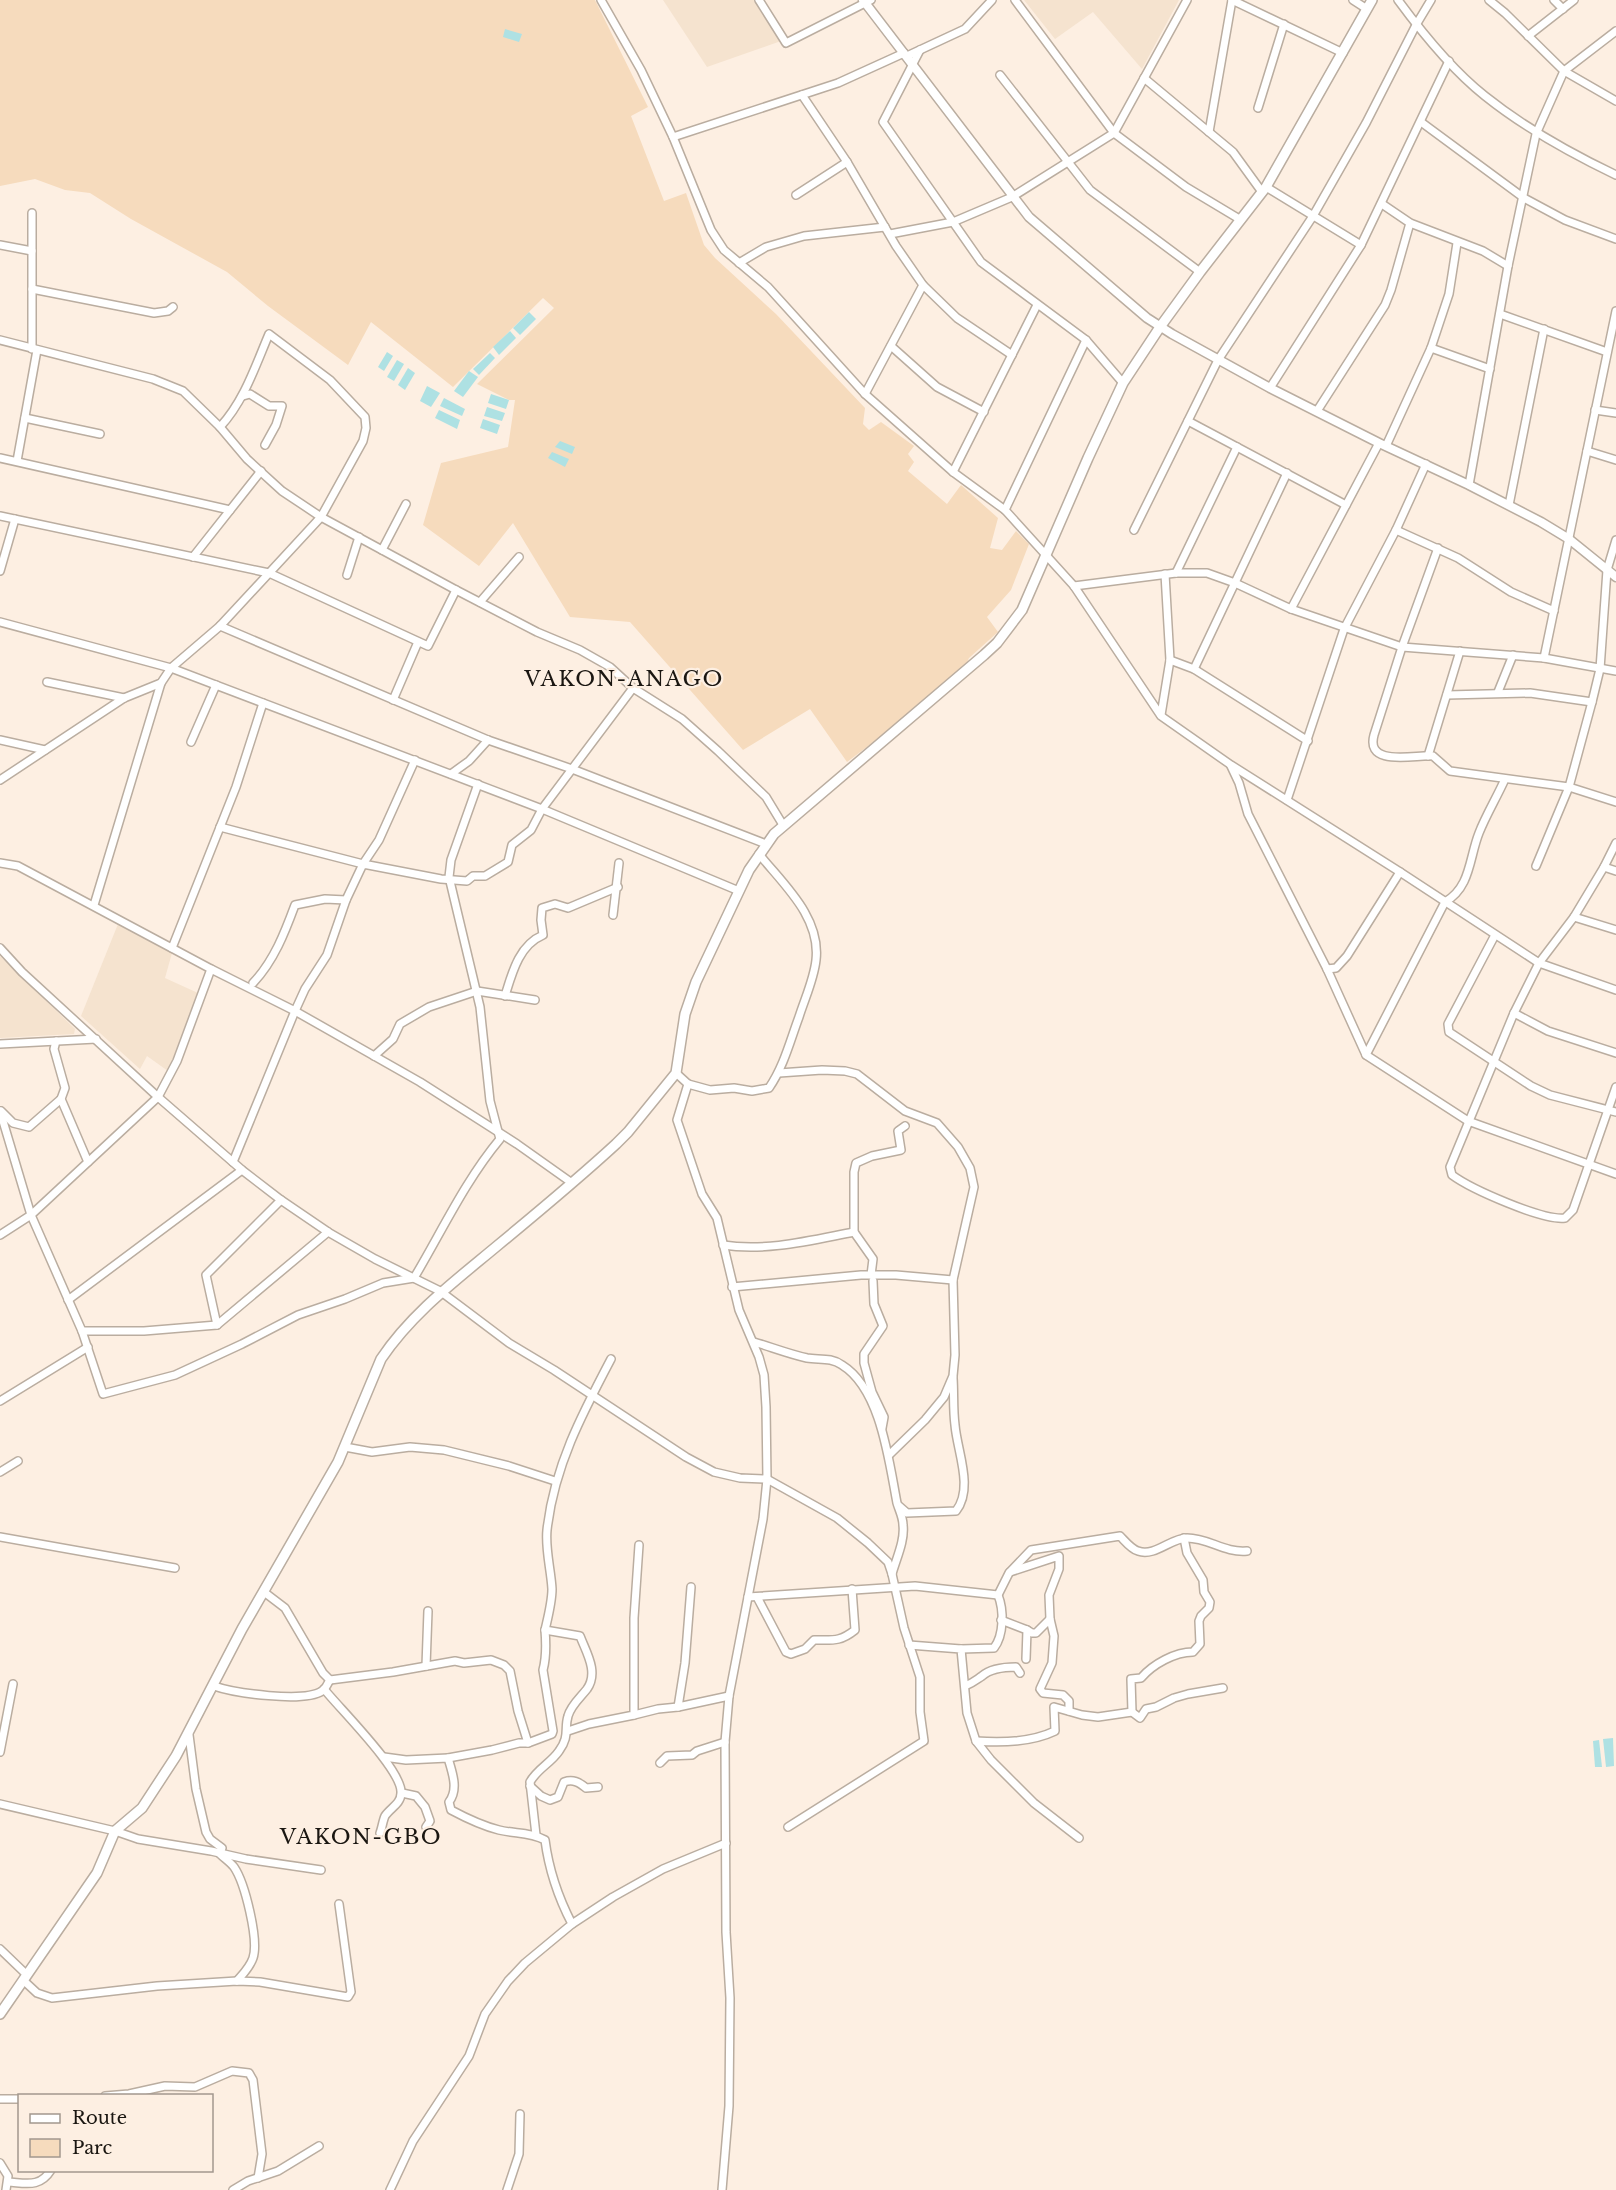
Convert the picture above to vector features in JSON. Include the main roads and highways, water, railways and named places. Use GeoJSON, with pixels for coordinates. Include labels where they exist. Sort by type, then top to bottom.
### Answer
{"type":"FeatureCollection","features":[{"type":"Feature","properties":{"kind":"main road"},"geometry":{"type":"LineString","coordinates":[[0,2014],[97,1873],[115,1831],[142,1808],[189,1735],[264,1592],[345,1447],[381,1359],[390,1346],[440,1291],[572,1183],[628,1132],[676,1073],[687,1008],[705,962],[739,891],[766,844],[783,825],[997,643],[1022,610],[1123,383],[1160,327],[1264,189],[1372,0]]}},
{"type":"Feature","properties":{"kind":"water"},"geometry":{"type":"Polygon","coordinates":[[[505,29],[522,34],[519,42],[503,37],[505,29]]]}},
{"type":"Feature","properties":{"kind":"water"},"geometry":{"type":"Polygon","coordinates":[[[529,312],[536,319],[520,335],[513,328],[529,312]]]}},
{"type":"Feature","properties":{"kind":"water"},"geometry":{"type":"Polygon","coordinates":[[[510,331],[516,338],[499,355],[493,347],[510,331]]]}},
{"type":"Feature","properties":{"kind":"water"},"geometry":{"type":"Polygon","coordinates":[[[387,352],[393,356],[384,371],[378,367],[387,352]]]}},
{"type":"Feature","properties":{"kind":"water"},"geometry":{"type":"Polygon","coordinates":[[[490,353],[495,358],[479,375],[473,369],[490,353]]]}},
{"type":"Feature","properties":{"kind":"water"},"geometry":{"type":"Polygon","coordinates":[[[397,360],[404,364],[394,381],[387,377],[397,360]]]}},
{"type":"Feature","properties":{"kind":"water"},"geometry":{"type":"Polygon","coordinates":[[[408,368],[415,373],[405,390],[398,385],[408,368]]]}},
{"type":"Feature","properties":{"kind":"water"},"geometry":{"type":"Polygon","coordinates":[[[469,371],[478,377],[463,397],[454,391],[469,371]]]}},
{"type":"Feature","properties":{"kind":"water"},"geometry":{"type":"Polygon","coordinates":[[[427,386],[440,393],[431,407],[420,401],[427,386]]]}},
{"type":"Feature","properties":{"kind":"water"},"geometry":{"type":"Polygon","coordinates":[[[491,394],[509,400],[506,409],[488,403],[491,394]]]}},
{"type":"Feature","properties":{"kind":"water"},"geometry":{"type":"Polygon","coordinates":[[[444,398],[465,409],[462,416],[440,406],[444,398]]]}},
{"type":"Feature","properties":{"kind":"water"},"geometry":{"type":"Polygon","coordinates":[[[487,407],[505,413],[502,421],[484,416],[487,407]]]}},
{"type":"Feature","properties":{"kind":"water"},"geometry":{"type":"Polygon","coordinates":[[[439,410],[460,420],[457,429],[435,418],[439,410]]]}},
{"type":"Feature","properties":{"kind":"water"},"geometry":{"type":"Polygon","coordinates":[[[483,419],[500,425],[497,434],[480,428],[483,419]]]}},
{"type":"Feature","properties":{"kind":"water"},"geometry":{"type":"Polygon","coordinates":[[[560,441],[575,447],[572,454],[555,447],[560,441]]]}},
{"type":"Feature","properties":{"kind":"water"},"geometry":{"type":"Polygon","coordinates":[[[552,452],[569,459],[565,467],[548,458],[552,452]]]}},
{"type":"Feature","properties":{"kind":"water"},"geometry":{"type":"Polygon","coordinates":[[[1613,1738],[1614,1766],[1606,1767],[1603,1739],[1613,1738]]]}},
{"type":"Feature","properties":{"kind":"water"},"geometry":{"type":"Polygon","coordinates":[[[1599,1740],[1602,1767],[1595,1767],[1593,1741],[1599,1740]]]}},
{"type":"Feature","properties":{"kind":"district","name":"VAKON-ANAGO"},"geometry":{"type":"Point","coordinates":[624,679]}},
{"type":"Feature","properties":{"kind":"district","name":"VAKON-GBO"},"geometry":{"type":"Point","coordinates":[361,1837]}}]}
